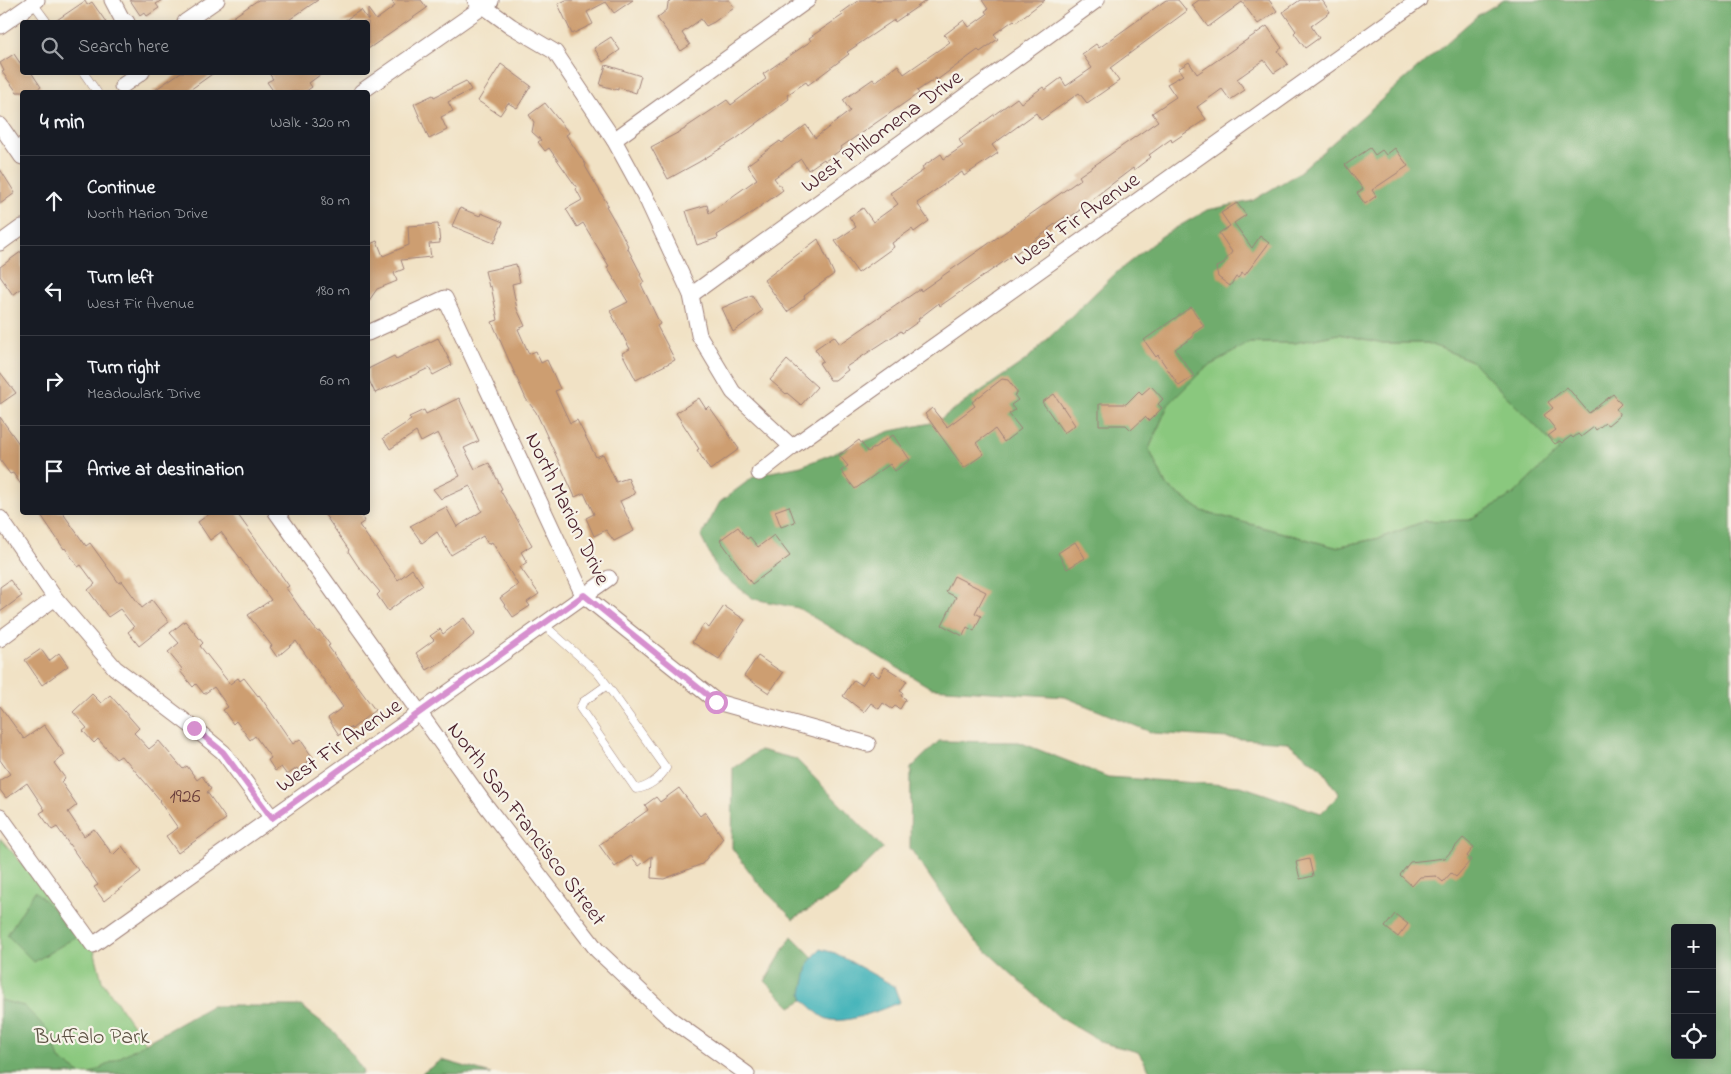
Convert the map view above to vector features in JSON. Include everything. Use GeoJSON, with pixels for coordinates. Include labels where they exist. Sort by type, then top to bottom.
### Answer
{"type":"FeatureCollection","features":[{"type":"Feature","properties":{"kind":"street"},"geometry":{"type":"LineString","coordinates":[[112,0],[124,20]]}},
{"type":"Feature","properties":{"kind":"street"},"geometry":{"type":"LineString","coordinates":[[187,20],[217,0]]}},
{"type":"Feature","properties":{"kind":"street"},"geometry":{"type":"LineString","coordinates":[[614,140],[808,0]]}},
{"type":"Feature","properties":{"kind":"street","name":"West Philomena Drive"},"geometry":{"type":"LineString","coordinates":[[691,295],[1096,0]]}},
{"type":"Feature","properties":{"kind":"street","name":"West Fir Avenue"},"geometry":{"type":"LineString","coordinates":[[760,473],[792,447],[1419,0]]}},
{"type":"Feature","properties":{"kind":"street"},"geometry":{"type":"LineString","coordinates":[[0,26],[35,1]]}},
{"type":"Feature","properties":{"kind":"street"},"geometry":{"type":"LineString","coordinates":[[363,90],[484,2],[511,26],[555,52],[614,140],[648,202],[691,295],[698,335],[733,392],[792,447]]}},
{"type":"Feature","properties":{"kind":"street"},"geometry":{"type":"LineString","coordinates":[[122,86],[138,75]]}},
{"type":"Feature","properties":{"kind":"street"},"geometry":{"type":"LineString","coordinates":[[0,126],[20,154]]}},
{"type":"Feature","properties":{"kind":"street"},"geometry":{"type":"LineString","coordinates":[[0,243],[20,228]]}},
{"type":"Feature","properties":{"kind":"street","name":"North Marion Drive"},"geometry":{"type":"LineString","coordinates":[[371,331],[445,298],[584,595],[716,702],[868,744]]}},
{"type":"Feature","properties":{"kind":"street","name":"North San Francisco Street"},"geometry":{"type":"LineString","coordinates":[[278,515],[484,803],[597,950],[668,1018],[747,1074]]}},
{"type":"Feature","properties":{"kind":"street"},"geometry":{"type":"LineString","coordinates":[[0,518],[55,598],[115,668],[223,752],[272,818]]}},
{"type":"Feature","properties":{"kind":"street","name":"West Fir Avenue"},"geometry":{"type":"LineString","coordinates":[[0,816],[93,945],[608,578]]}},
{"type":"Feature","properties":{"kind":"street"},"geometry":{"type":"LineString","coordinates":[[0,638],[55,598]]}},
{"type":"Feature","properties":{"kind":"lane"},"geometry":{"type":"LineString","coordinates":[[35,1],[46,20]]}},
{"type":"Feature","properties":{"kind":"lane"},"geometry":{"type":"LineString","coordinates":[[85,75],[96,90]]}},
{"type":"Feature","properties":{"kind":"lane"},"geometry":{"type":"LineString","coordinates":[[543,624],[598,672],[666,768],[663,775],[642,788],[636,788],[580,708],[583,702],[607,685]]}},
{"type":"Feature","properties":{"kind":"green space"},"geometry":{"type":"Polygon","coordinates":[[[1504,0],[1731,0],[1731,1074],[1152,1074],[1138,1052],[1103,1043],[1059,1017],[971,937],[910,848],[911,768],[939,741],[1019,742],[1108,777],[1241,786],[1321,813],[1339,795],[1322,769],[1287,742],[1153,733],[1065,697],[931,688],[798,608],[754,599],[719,573],[701,537],[720,502],[756,475],[801,466],[891,431],[936,422],[1026,360],[1117,272],[1162,236],[1207,210],[1252,201],[1297,174],[1478,15],[1504,0]],[[1339,334],[1294,343],[1249,343],[1204,369],[1168,405],[1149,449],[1166,485],[1202,511],[1335,547],[1380,538],[1425,521],[1469,520],[1514,494],[1559,450],[1472,361],[1428,343],[1383,343],[1339,334]]]}},
{"type":"Feature","properties":{"kind":"green space"},"geometry":{"type":"Polygon","coordinates":[[[1339,334],[1383,343],[1428,343],[1472,361],[1560,450],[1514,494],[1469,521],[1425,521],[1380,538],[1335,547],[1202,511],[1166,485],[1149,449],[1168,405],[1204,369],[1249,343],[1294,343],[1339,334]]]}},
{"type":"Feature","properties":{"kind":"green space"},"geometry":{"type":"Polygon","coordinates":[[[760,750],[796,759],[883,848],[838,892],[793,919],[758,883],[732,848],[733,768],[760,750]]]}},
{"type":"Feature","properties":{"kind":"green space","name":"Buffalo Park"},"geometry":{"type":"Polygon","coordinates":[[[0,838],[93,945],[102,981],[167,1074],[0,1074],[0,838]]]}},
{"type":"Feature","properties":{"kind":"green space"},"geometry":{"type":"Polygon","coordinates":[[[35,891],[79,935],[34,962],[7,935],[35,891]]]}},
{"type":"Feature","properties":{"kind":"green space"},"geometry":{"type":"Polygon","coordinates":[[[792,936],[836,981],[791,1007],[765,981],[792,936]]]}},
{"type":"Feature","properties":{"kind":"green space"},"geometry":{"type":"Polygon","coordinates":[[[0,1000],[24,1006],[50,1032],[59,1059],[81,1074],[0,1074],[0,1000]]]}},
{"type":"Feature","properties":{"kind":"green space"},"geometry":{"type":"Polygon","coordinates":[[[211,1006],[301,1006],[336,1033],[362,1069],[363,1074],[90,1074],[211,1006]]]}},
{"type":"Feature","properties":{"kind":"green space"},"geometry":{"type":"Polygon","coordinates":[[[442,1060],[491,1074],[421,1074],[442,1060]]]}},
{"type":"Feature","properties":{"kind":"water"},"geometry":{"type":"Polygon","coordinates":[[[820,949],[835,953],[894,986],[900,1002],[852,1019],[832,1020],[822,1017],[804,1001],[802,993],[809,962],[820,949]]]}},
{"type":"Feature","properties":{"kind":"building"},"geometry":{"type":"Polygon","coordinates":[[[130,0],[162,0],[156,4],[159,8],[147,16],[144,12],[140,15],[130,0]]]}},
{"type":"Feature","properties":{"kind":"building"},"geometry":{"type":"Polygon","coordinates":[[[258,0],[318,0],[289,20],[229,20],[258,0]]]}},
{"type":"Feature","properties":{"kind":"building"},"geometry":{"type":"Polygon","coordinates":[[[391,0],[421,0],[427,8],[370,48],[368,9],[376,20],[395,6],[391,0]]]}},
{"type":"Feature","properties":{"kind":"building"},"geometry":{"type":"Polygon","coordinates":[[[566,0],[633,0],[614,13],[606,2],[587,12],[593,24],[572,34],[558,4],[566,0]]]}},
{"type":"Feature","properties":{"kind":"building"},"geometry":{"type":"Polygon","coordinates":[[[673,0],[729,0],[734,7],[706,26],[701,19],[682,33],[690,45],[681,51],[657,18],[667,10],[668,3],[673,0]]]}},
{"type":"Feature","properties":{"kind":"building"},"geometry":{"type":"Polygon","coordinates":[[[859,0],[927,0],[847,52],[849,54],[808,85],[806,82],[787,95],[789,99],[736,139],[668,179],[651,147],[685,129],[727,100],[731,105],[766,79],[763,74],[811,41],[809,38],[843,15],[841,13],[859,0]]]}},
{"type":"Feature","properties":{"kind":"building"},"geometry":{"type":"Polygon","coordinates":[[[982,0],[1045,0],[1016,22],[1014,20],[994,34],[998,39],[980,52],[978,50],[937,80],[936,78],[917,91],[919,93],[841,147],[842,149],[825,161],[824,159],[808,170],[801,159],[774,178],[783,190],[717,235],[718,238],[697,245],[686,211],[707,205],[709,213],[757,179],[747,165],[780,141],[782,143],[806,125],[815,138],[850,111],[843,100],[873,79],[875,82],[898,65],[904,74],[950,42],[944,35],[964,20],[969,27],[987,14],[985,11],[988,9],[982,0]]]}},
{"type":"Feature","properties":{"kind":"building"},"geometry":{"type":"Polygon","coordinates":[[[1166,0],[1178,0],[1187,11],[1110,68],[1119,81],[1087,103],[1079,93],[1041,120],[1036,113],[992,145],[998,153],[964,176],[962,172],[917,203],[929,221],[914,232],[912,229],[892,243],[894,247],[858,273],[835,241],[856,227],[849,217],[863,208],[873,222],[898,204],[890,193],[924,170],[922,167],[941,154],[944,159],[963,146],[959,140],[1017,98],[1021,103],[1043,87],[1045,90],[1061,78],[1066,86],[1092,68],[1082,54],[1096,44],[1099,48],[1166,0]]]}},
{"type":"Feature","properties":{"kind":"building"},"geometry":{"type":"Polygon","coordinates":[[[1199,0],[1269,0],[1277,11],[1258,24],[1242,2],[1208,27],[1192,5],[1199,0]]]}},
{"type":"Feature","properties":{"kind":"building"},"geometry":{"type":"Polygon","coordinates":[[[1300,0],[1322,0],[1330,12],[1311,26],[1319,38],[1305,48],[1294,33],[1296,31],[1283,12],[1300,0]]]}},
{"type":"Feature","properties":{"kind":"building"},"geometry":{"type":"Polygon","coordinates":[[[85,1],[87,5],[92,2],[105,20],[57,20],[85,1]]]}},
{"type":"Feature","properties":{"kind":"building"},"geometry":{"type":"Polygon","coordinates":[[[361,10],[368,20],[345,20],[361,10]]]}},
{"type":"Feature","properties":{"kind":"building"},"geometry":{"type":"Polygon","coordinates":[[[1267,26],[1282,48],[1278,51],[1288,64],[1274,73],[1264,60],[1237,79],[1245,90],[1230,100],[1222,89],[1197,107],[1206,119],[1172,142],[1171,139],[1149,155],[1151,157],[1134,170],[1133,168],[1080,210],[1070,217],[1068,215],[940,306],[939,303],[902,333],[901,331],[846,367],[848,370],[835,380],[830,380],[819,363],[823,361],[815,349],[834,336],[840,344],[920,289],[921,291],[1081,179],[1079,176],[1158,121],[1152,113],[1176,97],[1167,84],[1183,75],[1178,69],[1189,62],[1197,74],[1267,26]]]}},
{"type":"Feature","properties":{"kind":"building"},"geometry":{"type":"Polygon","coordinates":[[[611,37],[620,50],[603,62],[594,48],[611,37]]]}},
{"type":"Feature","properties":{"kind":"building"},"geometry":{"type":"Polygon","coordinates":[[[14,54],[20,63],[20,75],[33,75],[41,87],[36,90],[20,90],[20,92],[17,92],[2,72],[4,71],[0,63],[14,54]]]}},
{"type":"Feature","properties":{"kind":"building"},"geometry":{"type":"Polygon","coordinates":[[[501,64],[531,86],[517,108],[508,103],[500,115],[478,101],[501,64]]]}},
{"type":"Feature","properties":{"kind":"building"},"geometry":{"type":"Polygon","coordinates":[[[606,65],[641,76],[636,93],[618,87],[618,90],[600,85],[606,65]]]}},
{"type":"Feature","properties":{"kind":"building"},"geometry":{"type":"Polygon","coordinates":[[[177,75],[211,75],[190,90],[155,90],[177,75]]]}},
{"type":"Feature","properties":{"kind":"building"},"geometry":{"type":"Polygon","coordinates":[[[270,75],[320,75],[309,83],[312,87],[308,90],[273,90],[267,82],[273,79],[270,75]]]}},
{"type":"Feature","properties":{"kind":"building"},"geometry":{"type":"Polygon","coordinates":[[[466,81],[471,90],[448,102],[453,111],[441,117],[447,130],[429,139],[414,104],[433,95],[434,97],[466,81]]]}},
{"type":"Feature","properties":{"kind":"building"},"geometry":{"type":"Polygon","coordinates":[[[545,103],[569,133],[566,135],[586,165],[608,205],[606,206],[641,274],[644,282],[641,284],[660,324],[657,326],[675,360],[636,380],[622,353],[630,349],[610,311],[628,302],[583,223],[577,227],[566,209],[582,200],[577,188],[549,148],[545,151],[538,142],[541,140],[532,132],[534,122],[529,115],[545,103]]]}},
{"type":"Feature","properties":{"kind":"building"},"geometry":{"type":"Polygon","coordinates":[[[1370,148],[1375,155],[1382,150],[1386,155],[1395,148],[1408,166],[1372,190],[1376,196],[1365,204],[1357,193],[1363,189],[1345,165],[1370,148]]]}},
{"type":"Feature","properties":{"kind":"building"},"geometry":{"type":"Polygon","coordinates":[[[0,169],[15,193],[0,204],[0,169]]]}},
{"type":"Feature","properties":{"kind":"building"},"geometry":{"type":"Polygon","coordinates":[[[1237,203],[1246,215],[1234,223],[1252,248],[1260,236],[1269,243],[1245,275],[1242,273],[1238,278],[1236,277],[1230,286],[1218,277],[1216,267],[1222,265],[1232,252],[1219,233],[1230,226],[1221,213],[1237,203]]]}},
{"type":"Feature","properties":{"kind":"building"},"geometry":{"type":"Polygon","coordinates":[[[460,208],[480,216],[481,213],[503,222],[494,243],[452,226],[460,208]]]}},
{"type":"Feature","properties":{"kind":"building"},"geometry":{"type":"Polygon","coordinates":[[[438,224],[440,243],[429,244],[431,257],[401,260],[404,269],[394,273],[397,281],[377,289],[370,299],[370,244],[377,241],[383,256],[409,245],[408,226],[438,224]]]}},
{"type":"Feature","properties":{"kind":"building"},"geometry":{"type":"Polygon","coordinates":[[[818,239],[834,274],[804,296],[805,298],[787,312],[764,280],[818,239]]]}},
{"type":"Feature","properties":{"kind":"building"},"geometry":{"type":"Polygon","coordinates":[[[20,252],[20,290],[13,295],[0,276],[0,267],[20,252]]]}},
{"type":"Feature","properties":{"kind":"building"},"geometry":{"type":"Polygon","coordinates":[[[516,264],[520,282],[512,284],[517,309],[525,326],[518,329],[529,354],[536,351],[541,363],[547,360],[560,389],[555,391],[570,423],[577,420],[596,457],[603,454],[616,482],[628,478],[635,494],[620,501],[634,531],[614,541],[606,530],[594,536],[586,518],[594,514],[584,493],[575,497],[536,412],[526,399],[492,322],[498,320],[491,286],[489,287],[485,271],[516,264]]]}},
{"type":"Feature","properties":{"kind":"building"},"geometry":{"type":"Polygon","coordinates":[[[752,295],[762,311],[733,332],[722,308],[752,295]]]}},
{"type":"Feature","properties":{"kind":"building"},"geometry":{"type":"Polygon","coordinates":[[[1191,307],[1204,326],[1193,333],[1193,337],[1175,349],[1194,376],[1179,386],[1158,355],[1156,357],[1144,340],[1191,307]]]}},
{"type":"Feature","properties":{"kind":"building"},"geometry":{"type":"Polygon","coordinates":[[[438,338],[452,365],[433,375],[429,368],[375,393],[370,382],[370,368],[394,356],[396,359],[438,338]]]}},
{"type":"Feature","properties":{"kind":"building"},"geometry":{"type":"Polygon","coordinates":[[[787,360],[817,387],[801,405],[770,380],[787,360]]]}},
{"type":"Feature","properties":{"kind":"building"},"geometry":{"type":"Polygon","coordinates":[[[0,372],[16,393],[0,404],[0,372]]]}},
{"type":"Feature","properties":{"kind":"building"},"geometry":{"type":"Polygon","coordinates":[[[1002,379],[1008,380],[1018,393],[1014,395],[1018,400],[1011,405],[1015,410],[1009,414],[1021,429],[1004,442],[995,429],[976,443],[984,454],[964,468],[925,414],[932,408],[947,427],[975,406],[972,402],[1002,379]]]}},
{"type":"Feature","properties":{"kind":"building"},"geometry":{"type":"Polygon","coordinates":[[[1151,386],[1163,399],[1158,404],[1162,408],[1149,421],[1145,417],[1131,430],[1126,425],[1099,425],[1099,404],[1126,404],[1139,391],[1142,394],[1151,386]]]}},
{"type":"Feature","properties":{"kind":"building"},"geometry":{"type":"Polygon","coordinates":[[[1567,387],[1589,413],[1613,394],[1621,404],[1616,409],[1620,415],[1608,425],[1605,423],[1596,430],[1594,427],[1581,437],[1578,434],[1573,438],[1571,436],[1562,443],[1560,441],[1555,444],[1548,436],[1556,430],[1544,415],[1553,408],[1548,402],[1567,387]]]}},
{"type":"Feature","properties":{"kind":"building"},"geometry":{"type":"Polygon","coordinates":[[[1054,394],[1075,425],[1064,433],[1042,402],[1054,394]]]}},
{"type":"Feature","properties":{"kind":"building"},"geometry":{"type":"Polygon","coordinates":[[[459,398],[479,441],[464,448],[475,469],[489,463],[502,489],[500,490],[532,545],[521,552],[527,562],[520,567],[539,594],[527,602],[530,606],[513,617],[500,598],[518,585],[492,542],[488,544],[483,536],[451,555],[437,532],[422,543],[410,526],[446,507],[457,527],[482,511],[470,486],[441,499],[433,489],[460,476],[438,433],[421,442],[416,432],[390,449],[383,438],[411,420],[409,417],[424,410],[426,414],[459,398]]]}},
{"type":"Feature","properties":{"kind":"building"},"geometry":{"type":"Polygon","coordinates":[[[699,398],[706,409],[709,406],[739,449],[710,470],[676,413],[699,398]]]}},
{"type":"Feature","properties":{"kind":"building"},"geometry":{"type":"Polygon","coordinates":[[[0,417],[20,445],[20,483],[13,473],[10,474],[0,460],[0,417]]]}},
{"type":"Feature","properties":{"kind":"building"},"geometry":{"type":"Polygon","coordinates":[[[893,435],[910,460],[895,471],[890,464],[855,489],[841,471],[848,466],[839,455],[859,440],[868,452],[893,435]]]}},
{"type":"Feature","properties":{"kind":"building"},"geometry":{"type":"Polygon","coordinates":[[[789,506],[795,522],[781,527],[775,511],[789,506]]]}},
{"type":"Feature","properties":{"kind":"building"},"geometry":{"type":"Polygon","coordinates":[[[41,515],[64,515],[86,546],[90,543],[119,583],[122,581],[142,608],[152,600],[169,622],[139,646],[128,632],[134,627],[120,609],[108,617],[88,590],[95,584],[81,565],[78,567],[41,515]]]}},
{"type":"Feature","properties":{"kind":"building"},"geometry":{"type":"Polygon","coordinates":[[[208,515],[238,515],[289,586],[286,588],[313,626],[318,632],[320,631],[330,645],[328,646],[375,710],[352,729],[350,727],[339,735],[328,718],[343,707],[296,641],[277,657],[270,647],[272,646],[248,615],[271,600],[221,532],[210,540],[198,522],[208,515]]]}},
{"type":"Feature","properties":{"kind":"building"},"geometry":{"type":"Polygon","coordinates":[[[325,515],[362,515],[365,521],[359,525],[398,580],[412,569],[423,585],[388,611],[377,595],[380,592],[358,566],[325,515]]]}},
{"type":"Feature","properties":{"kind":"building"},"geometry":{"type":"Polygon","coordinates":[[[738,527],[747,539],[750,537],[758,547],[774,535],[790,556],[752,584],[720,540],[738,527]]]}},
{"type":"Feature","properties":{"kind":"building"},"geometry":{"type":"Polygon","coordinates":[[[1075,542],[1085,558],[1067,569],[1058,553],[1075,542]]]}},
{"type":"Feature","properties":{"kind":"building"},"geometry":{"type":"Polygon","coordinates":[[[954,576],[986,592],[975,613],[981,616],[974,631],[967,627],[963,636],[942,625],[956,597],[946,592],[954,576]]]}},
{"type":"Feature","properties":{"kind":"building"},"geometry":{"type":"Polygon","coordinates":[[[10,580],[22,596],[0,612],[0,587],[10,580]]]}},
{"type":"Feature","properties":{"kind":"building"},"geometry":{"type":"Polygon","coordinates":[[[724,606],[745,620],[719,659],[692,642],[704,624],[709,628],[724,606]]]}},
{"type":"Feature","properties":{"kind":"building"},"geometry":{"type":"Polygon","coordinates":[[[464,618],[475,634],[444,660],[427,670],[416,653],[434,640],[430,636],[440,629],[443,634],[464,618]]]}},
{"type":"Feature","properties":{"kind":"building"},"geometry":{"type":"Polygon","coordinates":[[[185,621],[203,643],[200,646],[230,684],[238,678],[240,681],[244,678],[259,695],[293,744],[300,739],[313,758],[307,762],[309,766],[300,772],[297,768],[287,775],[281,767],[275,771],[268,760],[271,758],[255,736],[250,740],[236,721],[233,724],[223,710],[228,707],[214,687],[204,694],[196,684],[193,687],[180,671],[183,670],[168,652],[179,643],[170,633],[185,621]]]}},
{"type":"Feature","properties":{"kind":"building"},"geometry":{"type":"Polygon","coordinates":[[[41,649],[49,661],[59,653],[68,666],[42,685],[25,660],[41,649]]]}},
{"type":"Feature","properties":{"kind":"building"},"geometry":{"type":"Polygon","coordinates":[[[758,656],[783,673],[769,693],[744,676],[758,656]]]}},
{"type":"Feature","properties":{"kind":"building"},"geometry":{"type":"Polygon","coordinates":[[[885,667],[907,681],[900,691],[903,693],[901,696],[906,699],[900,709],[895,706],[892,709],[883,703],[879,709],[871,703],[864,712],[843,696],[854,680],[862,685],[871,672],[879,677],[885,667]]]}},
{"type":"Feature","properties":{"kind":"building"},"geometry":{"type":"Polygon","coordinates":[[[92,694],[101,703],[110,695],[139,728],[134,733],[149,749],[159,741],[183,769],[187,766],[197,780],[202,776],[211,789],[207,792],[226,819],[178,853],[166,836],[178,828],[160,800],[126,760],[121,756],[116,759],[98,739],[94,743],[83,731],[87,728],[73,712],[92,694]]]}},
{"type":"Feature","properties":{"kind":"building"},"geometry":{"type":"Polygon","coordinates":[[[0,706],[24,739],[44,725],[65,755],[54,763],[65,778],[61,782],[77,805],[68,812],[84,836],[94,829],[113,855],[122,846],[141,872],[104,901],[94,887],[98,885],[57,827],[52,830],[40,813],[45,810],[27,783],[6,798],[0,790],[0,780],[10,774],[0,760],[0,706]]]}},
{"type":"Feature","properties":{"kind":"building"},"geometry":{"type":"Polygon","coordinates":[[[679,788],[700,816],[705,812],[723,838],[702,864],[664,879],[651,878],[652,856],[639,866],[631,856],[615,867],[599,845],[648,810],[645,805],[656,797],[660,802],[679,788]]]}},
{"type":"Feature","properties":{"kind":"building"},"geometry":{"type":"Polygon","coordinates":[[[1463,838],[1474,847],[1467,856],[1471,860],[1456,877],[1451,873],[1443,882],[1436,876],[1420,877],[1412,886],[1400,875],[1410,862],[1445,858],[1463,838]]]}},
{"type":"Feature","properties":{"kind":"building"},"geometry":{"type":"Polygon","coordinates":[[[1309,859],[1313,876],[1300,879],[1296,862],[1309,859]]]}},
{"type":"Feature","properties":{"kind":"building"},"geometry":{"type":"Polygon","coordinates":[[[1395,914],[1408,924],[1398,937],[1385,927],[1395,914]]]}},
{"type":"Feature","properties":{"kind":"route"},"geometry":{"type":"LineString","coordinates":[[194,728],[223,752],[272,818],[584,595],[716,702]]}}]}
